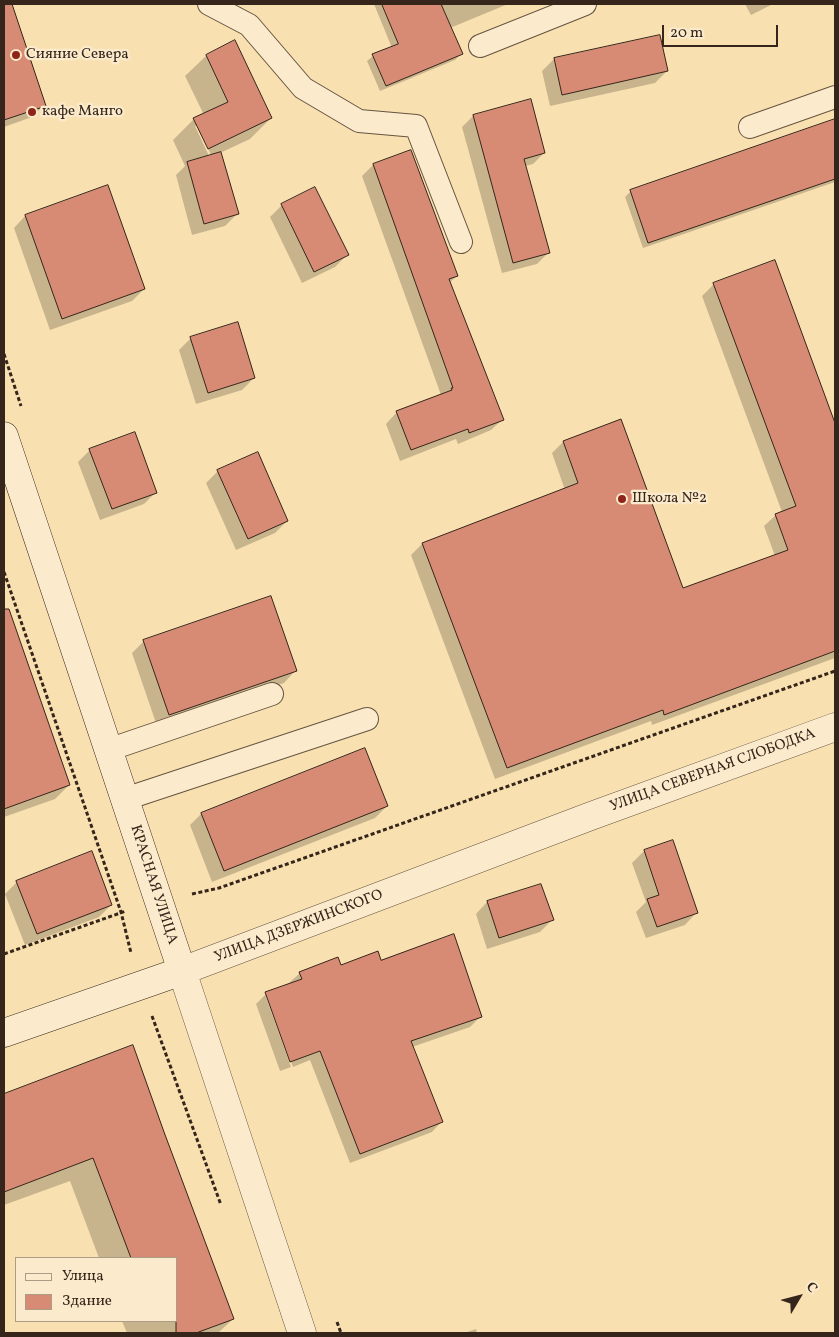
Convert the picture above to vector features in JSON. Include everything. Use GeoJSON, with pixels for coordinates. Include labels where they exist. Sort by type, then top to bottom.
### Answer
{"type":"FeatureCollection","features":[{"type":"Feature","properties":{"kind":"street","name":"КРАСНАЯ УЛИЦА"},"geometry":{"type":"LineString","coordinates":[[4,436],[302,1333]]}},
{"type":"Feature","properties":{"kind":"street","name":"УЛИЦА СЕВЕРНАЯ СЛОБОДКА"},"geometry":{"type":"LineString","coordinates":[[592,816],[835,727]]}},
{"type":"Feature","properties":{"kind":"street","name":"УЛИЦА ДЗЕРЖИНСКОГО"},"geometry":{"type":"LineString","coordinates":[[4,1033],[182,971],[592,816]]}},
{"type":"Feature","properties":{"kind":"lane"},"geometry":{"type":"LineString","coordinates":[[209,4],[249,25],[303,88],[311,93],[359,121],[416,126],[461,242]]}},
{"type":"Feature","properties":{"kind":"lane"},"geometry":{"type":"LineString","coordinates":[[480,46],[585,4]]}},
{"type":"Feature","properties":{"kind":"lane"},"geometry":{"type":"LineString","coordinates":[[750,127],[835,97]]}},
{"type":"Feature","properties":{"kind":"lane"},"geometry":{"type":"LineString","coordinates":[[108,750],[272,694]]}},
{"type":"Feature","properties":{"kind":"lane"},"geometry":{"type":"LineString","coordinates":[[125,800],[366,719]]}},
{"type":"Feature","properties":{"kind":"path"},"geometry":{"type":"LineString","coordinates":[[4,954],[158,900],[219,888],[835,671]]}},
{"type":"Feature","properties":{"kind":"building","name":"Сияние Севера"},"geometry":{"type":"Polygon","coordinates":[[[4,4],[12,4],[46,106],[4,120],[4,4]]]}},
{"type":"Feature","properties":{"kind":"building"},"geometry":{"type":"Polygon","coordinates":[[[382,4],[441,4],[463,54],[386,86],[372,54],[398,44],[382,4]]]}},
{"type":"Feature","properties":{"kind":"building"},"geometry":{"type":"Polygon","coordinates":[[[660,35],[668,71],[562,95],[554,58],[660,35]]]}},
{"type":"Feature","properties":{"kind":"building"},"geometry":{"type":"Polygon","coordinates":[[[235,40],[272,118],[208,149],[193,118],[228,102],[206,55],[235,40]]]}},
{"type":"Feature","properties":{"kind":"building"},"geometry":{"type":"Polygon","coordinates":[[[531,99],[545,153],[524,159],[550,253],[513,263],[473,115],[531,99]]]}},
{"type":"Feature","properties":{"kind":"building"},"geometry":{"type":"Polygon","coordinates":[[[835,119],[835,179],[648,243],[630,190],[835,119]]]}},
{"type":"Feature","properties":{"kind":"building"},"geometry":{"type":"Polygon","coordinates":[[[411,150],[458,276],[449,279],[504,420],[469,433],[468,429],[411,450],[396,411],[453,388],[373,164],[411,150]]]}},
{"type":"Feature","properties":{"kind":"building"},"geometry":{"type":"Polygon","coordinates":[[[221,152],[239,214],[204,224],[187,162],[221,152]]]}},
{"type":"Feature","properties":{"kind":"building"},"geometry":{"type":"Polygon","coordinates":[[[108,185],[145,289],[62,319],[25,215],[108,185]]]}},
{"type":"Feature","properties":{"kind":"building"},"geometry":{"type":"Polygon","coordinates":[[[315,187],[349,255],[314,272],[281,204],[315,187]]]}},
{"type":"Feature","properties":{"kind":"building"},"geometry":{"type":"Polygon","coordinates":[[[775,260],[835,423],[835,651],[664,715],[663,710],[507,768],[422,543],[578,483],[563,441],[621,419],[683,588],[788,550],[775,514],[796,506],[713,283],[775,260]]]}},
{"type":"Feature","properties":{"kind":"building"},"geometry":{"type":"Polygon","coordinates":[[[238,322],[255,378],[208,393],[190,337],[238,322]]]}},
{"type":"Feature","properties":{"kind":"building"},"geometry":{"type":"Polygon","coordinates":[[[135,432],[157,493],[112,509],[89,449],[135,432]]]}},
{"type":"Feature","properties":{"kind":"building"},"geometry":{"type":"Polygon","coordinates":[[[258,452],[288,521],[248,539],[217,470],[258,452]]]}},
{"type":"Feature","properties":{"kind":"building"},"geometry":{"type":"Polygon","coordinates":[[[271,596],[297,671],[169,715],[143,640],[271,596]]]}},
{"type":"Feature","properties":{"kind":"building"},"geometry":{"type":"Polygon","coordinates":[[[4,609],[9,609],[70,785],[4,809],[4,609]]]}},
{"type":"Feature","properties":{"kind":"building"},"geometry":{"type":"Polygon","coordinates":[[[365,748],[388,806],[224,871],[201,813],[365,748]]]}},
{"type":"Feature","properties":{"kind":"building"},"geometry":{"type":"Polygon","coordinates":[[[673,840],[698,913],[657,927],[647,899],[659,895],[644,850],[673,840]]]}},
{"type":"Feature","properties":{"kind":"building"},"geometry":{"type":"Polygon","coordinates":[[[92,851],[112,905],[37,934],[16,881],[92,851]]]}},
{"type":"Feature","properties":{"kind":"building"},"geometry":{"type":"Polygon","coordinates":[[[541,884],[554,920],[499,938],[487,901],[541,884]]]}},
{"type":"Feature","properties":{"kind":"building"},"geometry":{"type":"Polygon","coordinates":[[[454,934],[482,1017],[411,1041],[443,1122],[360,1154],[320,1051],[290,1062],[265,992],[302,979],[299,972],[338,957],[341,965],[378,951],[381,960],[454,934]]]}},
{"type":"Feature","properties":{"kind":"building"},"geometry":{"type":"Polygon","coordinates":[[[133,1045],[234,1319],[196,1333],[176,1333],[176,1322],[178,1322],[178,1257],[131,1257],[93,1158],[4,1192],[4,1094],[133,1045]]]}},
{"type":"Feature","properties":{"kind":"place","name":"Сияние Севера"},"geometry":{"type":"Point","coordinates":[16,55]}},
{"type":"Feature","properties":{"kind":"place","name":"кафе Манго"},"geometry":{"type":"Point","coordinates":[32,112]}},
{"type":"Feature","properties":{"kind":"place","name":"Школа №2"},"geometry":{"type":"Point","coordinates":[622,499]}}]}
